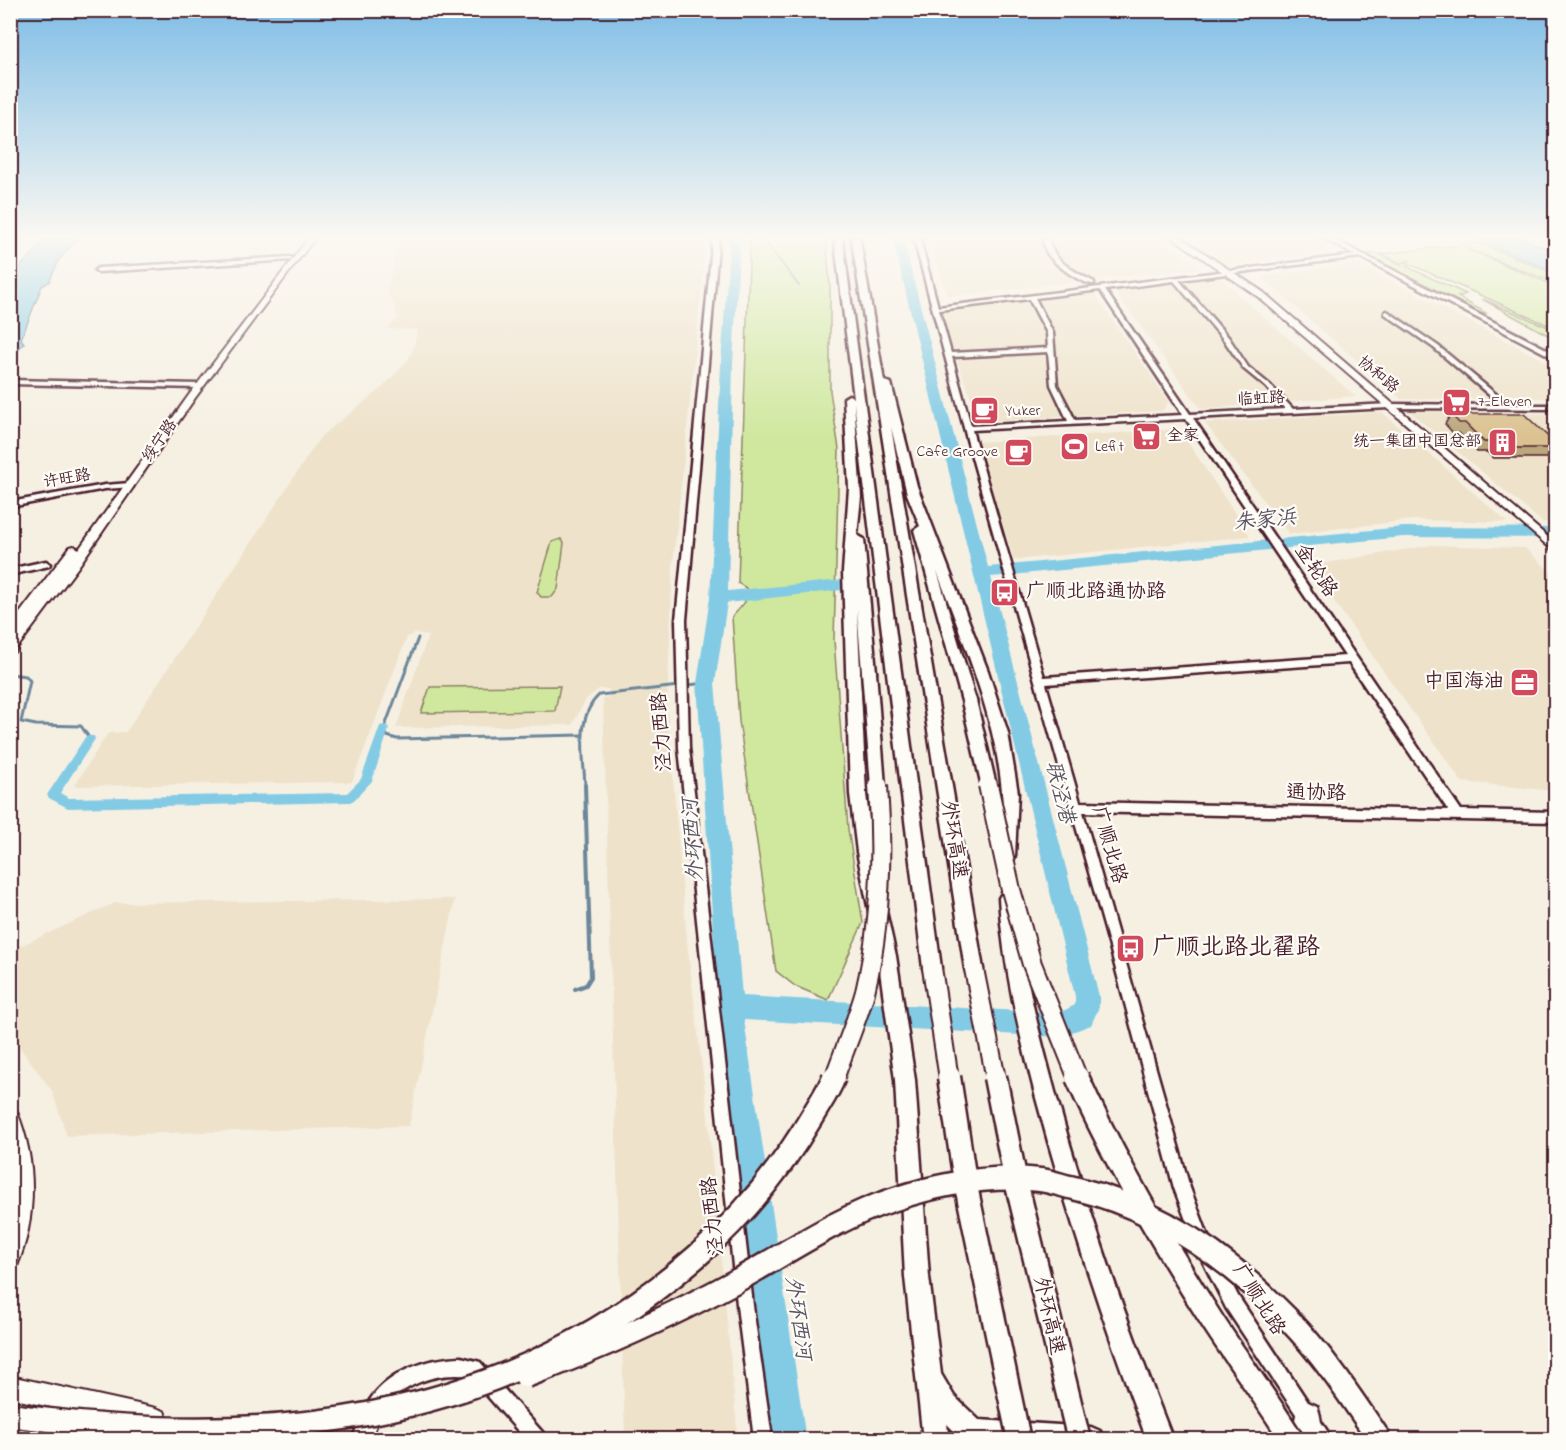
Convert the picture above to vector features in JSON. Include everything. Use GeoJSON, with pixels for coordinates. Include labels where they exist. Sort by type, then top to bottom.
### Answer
{"type":"FeatureCollection","features":[{"type":"Feature","properties":{"kind":"highway","name":"外环高速"},"geometry":{"type":"LineString","coordinates":[[846,303],[932,968],[965,1181],[1019,1440]]}},
{"type":"Feature","properties":{"kind":"highway","name":"外环高速"},"geometry":{"type":"LineString","coordinates":[[865,303],[974,969],[1015,1177],[1079,1440]]}},
{"type":"Feature","properties":{"kind":"highway"},"geometry":{"type":"LineString","coordinates":[[453,1398],[517,1372],[572,1344],[617,1317],[673,1277],[720,1239],[755,1202],[793,1153],[817,1114],[853,1033],[874,950],[878,904],[879,834],[877,758],[849,409],[847,314]]}},
{"type":"Feature","properties":{"kind":"highway"},"geometry":{"type":"LineString","coordinates":[[867,314],[893,407],[928,565],[969,701],[1014,904],[1044,999],[1096,1118],[1135,1191],[1214,1323],[1292,1440]]}},
{"type":"Feature","properties":{"kind":"highway"},"geometry":{"type":"LineString","coordinates":[[911,486],[981,671],[1006,761],[1010,793],[1008,907],[1022,993],[1035,1051],[1089,1245],[1111,1311],[1161,1439]]}},
{"type":"Feature","properties":{"kind":"highway"},"geometry":{"type":"LineString","coordinates":[[854,489],[849,572],[858,794],[865,852],[892,987],[900,1044],[908,1115],[917,1277],[936,1440]]}},
{"type":"Feature","properties":{"kind":"highway"},"geometry":{"type":"LineString","coordinates":[[10,1415],[92,1431],[185,1438],[255,1436],[326,1429],[385,1417],[525,1377],[576,1358],[705,1298],[852,1218],[894,1200],[930,1188],[1001,1178],[1050,1180],[1096,1191],[1142,1209],[1186,1234],[1229,1264],[1270,1300],[1315,1348],[1357,1402],[1380,1440]]}},
{"type":"Feature","properties":{"kind":"highway"},"geometry":{"type":"LineString","coordinates":[[928,1376],[945,1405],[974,1432],[1091,1440]]}},
{"type":"Feature","properties":{"kind":"highway"},"geometry":{"type":"LineString","coordinates":[[1303,1440],[1308,1433],[1308,1415]]}},
{"type":"Feature","properties":{"kind":"main road","name":"绥宁路"},"geometry":{"type":"LineString","coordinates":[[10,649],[48,603],[125,485],[257,303]]}},
{"type":"Feature","properties":{"kind":"main road","name":"绥宁路"},"geometry":{"type":"LineString","coordinates":[[195,386],[264,303]]}},
{"type":"Feature","properties":{"kind":"main road","name":"协和路"},"geometry":{"type":"LineString","coordinates":[[1270,303],[1556,550]]}},
{"type":"Feature","properties":{"kind":"main road","name":"绥宁路"},"geometry":{"type":"LineString","coordinates":[[10,635],[125,485]]}},
{"type":"Feature","properties":{"kind":"main road"},"geometry":{"type":"LineString","coordinates":[[10,1119],[21,1150],[24,1186],[18,1228],[10,1259]]}},
{"type":"Feature","properties":{"kind":"main road"},"geometry":{"type":"LineString","coordinates":[[10,1387],[258,1440]]}},
{"type":"Feature","properties":{"kind":"street","name":"泾力西路"},"geometry":{"type":"LineString","coordinates":[[710,303],[681,620],[681,686],[684,748],[742,1279],[762,1431],[759,1440]]}},
{"type":"Feature","properties":{"kind":"street","name":"广顺北路"},"geometry":{"type":"LineString","coordinates":[[934,303],[1191,1216],[1216,1274],[1232,1302],[1324,1440]]}},
{"type":"Feature","properties":{"kind":"street"},"geometry":{"type":"LineString","coordinates":[[936,309],[986,303]]}},
{"type":"Feature","properties":{"kind":"street"},"geometry":{"type":"LineString","coordinates":[[1034,303],[1050,333],[1054,385],[1071,422]]}},
{"type":"Feature","properties":{"kind":"street","name":"金轮路"},"geometry":{"type":"LineString","coordinates":[[1114,303],[1458,815]]}},
{"type":"Feature","properties":{"kind":"street"},"geometry":{"type":"LineString","coordinates":[[1196,303],[1227,339],[1246,368],[1268,386],[1291,411]]}},
{"type":"Feature","properties":{"kind":"street"},"geometry":{"type":"LineString","coordinates":[[1450,303],[1556,357]]}},
{"type":"Feature","properties":{"kind":"street"},"geometry":{"type":"LineString","coordinates":[[1387,313],[1436,347],[1508,407]]}},
{"type":"Feature","properties":{"kind":"street"},"geometry":{"type":"LineString","coordinates":[[948,355],[1052,350]]}},
{"type":"Feature","properties":{"kind":"street"},"geometry":{"type":"LineString","coordinates":[[10,382],[195,386]]}},
{"type":"Feature","properties":{"kind":"street","name":"临虹路"},"geometry":{"type":"LineString","coordinates":[[968,428],[1389,406],[1556,407]]}},
{"type":"Feature","properties":{"kind":"street","name":"许旺路"},"geometry":{"type":"LineString","coordinates":[[10,505],[125,485]]}},
{"type":"Feature","properties":{"kind":"street"},"geometry":{"type":"LineString","coordinates":[[10,572],[46,564]]}},
{"type":"Feature","properties":{"kind":"street"},"geometry":{"type":"LineString","coordinates":[[1040,681],[1352,659]]}},
{"type":"Feature","properties":{"kind":"street","name":"通协路"},"geometry":{"type":"LineString","coordinates":[[1075,807],[1556,817]]}},
{"type":"Feature","properties":{"kind":"street"},"geometry":{"type":"LineString","coordinates":[[361,1440],[379,1402],[402,1382],[438,1366],[459,1364],[474,1368],[538,1440]]}},
{"type":"Feature","properties":{"kind":"shaded area"},"geometry":{"type":"Polygon","coordinates":[[[393,303],[700,303],[673,564],[667,709],[688,951],[707,1108],[738,1439],[625,1439],[603,698],[609,697],[609,689],[599,689],[586,699],[572,725],[396,728],[428,636],[417,633],[407,637],[352,782],[74,786],[108,733],[126,732],[321,436],[381,389],[407,361],[418,330],[387,329],[398,318],[393,303]]]}},
{"type":"Feature","properties":{"kind":"shaded area"},"geometry":{"type":"Polygon","coordinates":[[[1015,303],[1101,303],[1169,402],[1162,411],[980,422],[939,312],[1015,303]]]}},
{"type":"Feature","properties":{"kind":"shaded area"},"geometry":{"type":"Polygon","coordinates":[[[1123,303],[1248,303],[1355,396],[1201,409],[1123,303]]]}},
{"type":"Feature","properties":{"kind":"shaded area"},"geometry":{"type":"Polygon","coordinates":[[[1290,303],[1433,303],[1555,366],[1555,398],[1401,399],[1290,303]]]}},
{"type":"Feature","properties":{"kind":"shaded area"},"geometry":{"type":"Polygon","coordinates":[[[1409,411],[1555,414],[1555,522],[1542,522],[1409,411]]]}},
{"type":"Feature","properties":{"kind":"shaded area"},"geometry":{"type":"Polygon","coordinates":[[[1382,412],[1507,522],[1413,520],[1289,534],[1205,423],[1382,412]]]}},
{"type":"Feature","properties":{"kind":"shaded area"},"geometry":{"type":"Polygon","coordinates":[[[1179,429],[1250,536],[1014,560],[977,442],[1179,429]]]}},
{"type":"Feature","properties":{"kind":"shaded area"},"geometry":{"type":"Polygon","coordinates":[[[1432,545],[1525,548],[1555,576],[1555,791],[1462,782],[1309,566],[1432,545]]]}},
{"type":"Feature","properties":{"kind":"shaded area"},"geometry":{"type":"Polygon","coordinates":[[[455,899],[409,1126],[67,1136],[52,1091],[11,1035],[11,950],[115,903],[455,899]]]}},
{"type":"Feature","properties":{"kind":"green space"},"geometry":{"type":"Polygon","coordinates":[[[748,303],[830,303],[830,391],[839,449],[834,640],[848,829],[863,923],[828,1000],[795,986],[776,971],[739,721],[732,617],[745,602],[746,588],[738,583],[748,303]]]}},
{"type":"Feature","properties":{"kind":"green space"},"geometry":{"type":"Polygon","coordinates":[[[1456,303],[1468,303],[1486,313],[1477,314],[1456,303]]]}},
{"type":"Feature","properties":{"kind":"green space"},"geometry":{"type":"Polygon","coordinates":[[[1489,303],[1555,330],[1555,339],[1489,303]]]}},
{"type":"Feature","properties":{"kind":"green space"},"geometry":{"type":"Polygon","coordinates":[[[1497,303],[1555,303],[1555,328],[1497,303]]]}},
{"type":"Feature","properties":{"kind":"green space"},"geometry":{"type":"Polygon","coordinates":[[[561,539],[564,543],[558,589],[552,597],[541,597],[537,592],[552,542],[561,539]]]}},
{"type":"Feature","properties":{"kind":"green space"},"geometry":{"type":"Polygon","coordinates":[[[560,686],[555,711],[421,713],[430,687],[560,686]]]}},
{"type":"Feature","properties":{"kind":"water"},"geometry":{"type":"Polygon","coordinates":[[[11,303],[35,303],[21,339],[24,343],[11,358],[11,303]]]}},
{"type":"Feature","properties":{"kind":"building"},"geometry":{"type":"Polygon","coordinates":[[[1451,414],[1524,414],[1556,444],[1556,448],[1500,448],[1494,442],[1484,442],[1465,423],[1459,423],[1451,414]]]}},
{"type":"Feature","properties":{"kind":"waterway","name":"外环西河"},"geometry":{"type":"LineString","coordinates":[[719,598],[731,303]]}},
{"type":"Feature","properties":{"kind":"waterway","name":"联泾港"},"geometry":{"type":"LineString","coordinates":[[914,303],[981,573]]}},
{"type":"Feature","properties":{"kind":"waterway","name":"朱家浜"},"geometry":{"type":"LineString","coordinates":[[981,573],[1403,532],[1556,533]]}},
{"type":"Feature","properties":{"kind":"waterway","name":"联泾港"},"geometry":{"type":"LineString","coordinates":[[730,1007],[1059,1025],[1082,1016],[1087,1007],[1087,996],[981,573]]}},
{"type":"Feature","properties":{"kind":"waterway"},"geometry":{"type":"LineString","coordinates":[[719,598],[842,585]]}},
{"type":"Feature","properties":{"kind":"waterway","name":"外环西河"},"geometry":{"type":"LineString","coordinates":[[719,598],[706,683],[730,1007]]}},
{"type":"Feature","properties":{"kind":"waterway"},"geometry":{"type":"LineString","coordinates":[[418,638],[384,729],[387,736],[397,739],[583,735]]}},
{"type":"Feature","properties":{"kind":"waterway"},"geometry":{"type":"LineString","coordinates":[[10,674],[26,676],[30,681],[21,722],[36,725],[81,726],[90,739]]}},
{"type":"Feature","properties":{"kind":"waterway"},"geometry":{"type":"LineString","coordinates":[[585,786],[584,726],[591,704],[599,695],[706,683]]}},
{"type":"Feature","properties":{"kind":"waterway"},"geometry":{"type":"LineString","coordinates":[[90,739],[53,795],[68,803],[350,797],[366,781],[384,729]]}},
{"type":"Feature","properties":{"kind":"waterway"},"geometry":{"type":"LineString","coordinates":[[575,989],[586,985],[591,977],[585,785]]}},
{"type":"Feature","properties":{"kind":"waterway","name":"外环西河"},"geometry":{"type":"LineString","coordinates":[[730,1007],[789,1440]]}},
{"type":"Feature","properties":{"kind":"place","name":"7-Eleven"},"geometry":{"type":"Point","coordinates":[1457,402]}},
{"type":"Feature","properties":{"kind":"place","name":"Yuker"},"geometry":{"type":"Point","coordinates":[984,411]}},
{"type":"Feature","properties":{"kind":"place","name":"全家"},"geometry":{"type":"Point","coordinates":[1146,436]}},
{"type":"Feature","properties":{"kind":"place","name":"统一集团中国总部"},"geometry":{"type":"Point","coordinates":[1502,442]}},
{"type":"Feature","properties":{"kind":"place","name":"Lefit"},"geometry":{"type":"Point","coordinates":[1074,447]}},
{"type":"Feature","properties":{"kind":"place","name":"Cafe Groove"},"geometry":{"type":"Point","coordinates":[1019,452]}},
{"type":"Feature","properties":{"kind":"place","name":"广顺北路通协路"},"geometry":{"type":"Point","coordinates":[1005,592]}},
{"type":"Feature","properties":{"kind":"place","name":"中国海油"},"geometry":{"type":"Point","coordinates":[1525,682]}},
{"type":"Feature","properties":{"kind":"place","name":"广顺北路北翟路"},"geometry":{"type":"Point","coordinates":[1131,948]}}]}
